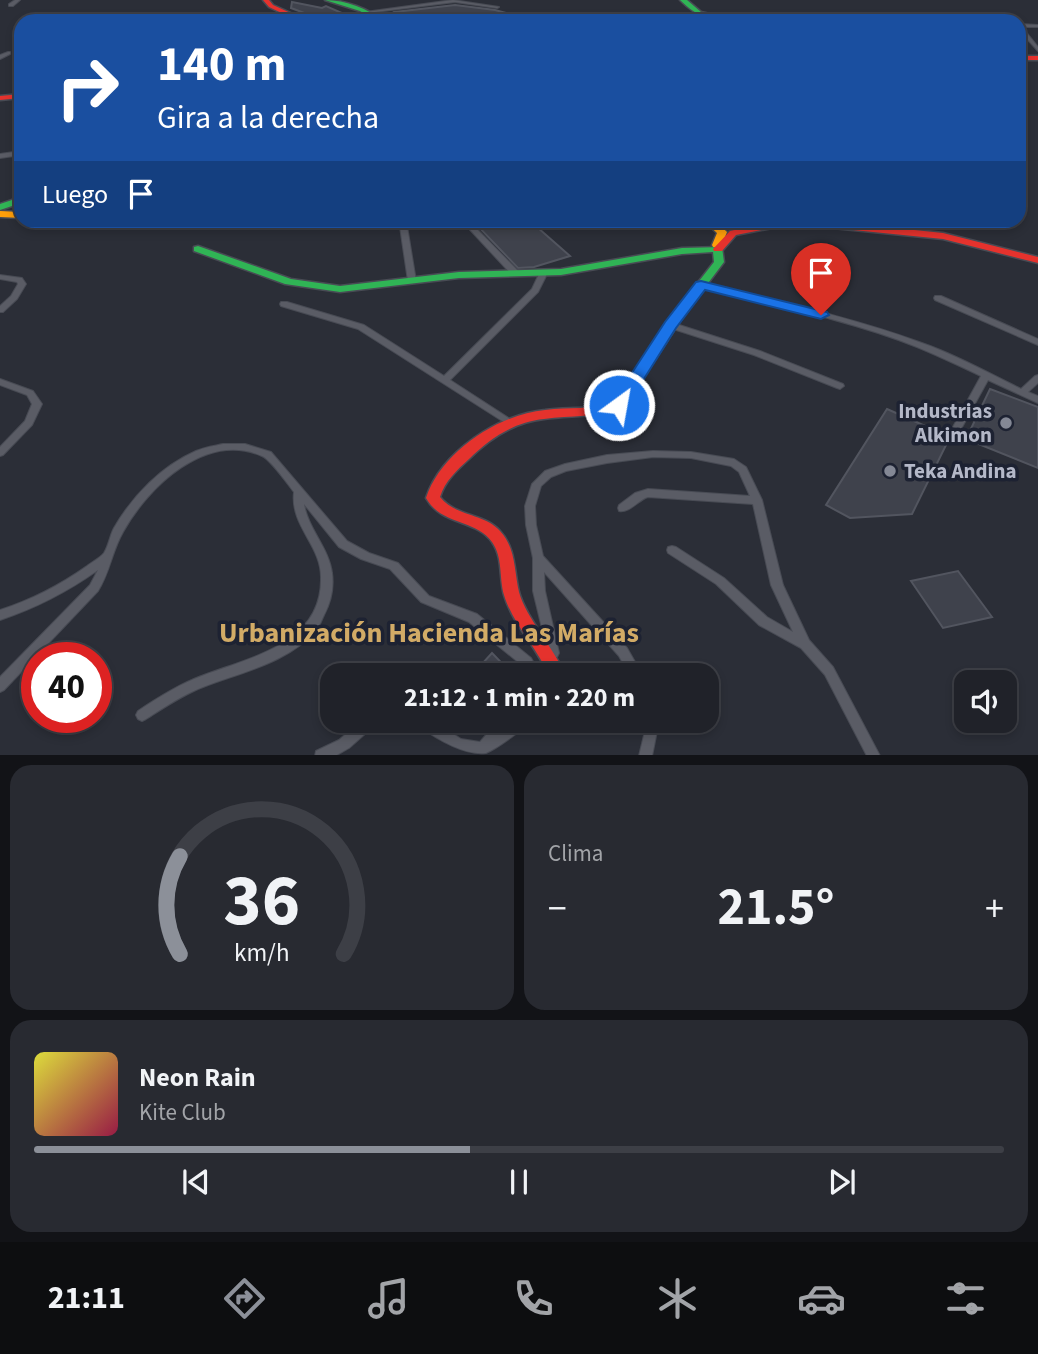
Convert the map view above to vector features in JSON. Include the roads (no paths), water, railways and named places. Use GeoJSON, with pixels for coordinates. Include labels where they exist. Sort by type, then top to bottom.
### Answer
{"type":"FeatureCollection","features":[{"type":"Feature","properties":{"kind":"street"},"geometry":{"type":"LineString","coordinates":[[11,5],[18,0]]}},
{"type":"Feature","properties":{"kind":"street"},"geometry":{"type":"LineString","coordinates":[[266,0],[267,4],[289,14]]}},
{"type":"Feature","properties":{"kind":"street"},"geometry":{"type":"LineString","coordinates":[[328,0],[370,14]]}},
{"type":"Feature","properties":{"kind":"street"},"geometry":{"type":"LineString","coordinates":[[683,0],[687,7],[700,14]]}},
{"type":"Feature","properties":{"kind":"street"},"geometry":{"type":"LineString","coordinates":[[367,12],[455,1],[497,7]]}},
{"type":"Feature","properties":{"kind":"street"},"geometry":{"type":"LineString","coordinates":[[1026,36],[1038,50]]}},
{"type":"Feature","properties":{"kind":"street"},"geometry":{"type":"LineString","coordinates":[[1029,40],[1038,40]]}},
{"type":"Feature","properties":{"kind":"street"},"geometry":{"type":"LineString","coordinates":[[0,57],[8,52]]}},
{"type":"Feature","properties":{"kind":"street"},"geometry":{"type":"LineString","coordinates":[[403,228],[412,281]]}},
{"type":"Feature","properties":{"kind":"street"},"geometry":{"type":"LineString","coordinates":[[472,228],[515,273]]}},
{"type":"Feature","properties":{"kind":"street"},"geometry":{"type":"LineString","coordinates":[[551,663],[514,601],[496,534],[448,513],[436,503],[433,492],[437,482],[481,438],[507,421],[541,413],[604,411],[619,405],[670,326],[719,262],[717,244],[722,232],[717,228]]}},
{"type":"Feature","properties":{"kind":"street"},"geometry":{"type":"LineString","coordinates":[[198,249],[289,282],[318,288],[363,288],[412,281],[515,273],[543,274],[682,251],[718,249],[733,233],[758,228]]}},
{"type":"Feature","properties":{"kind":"street"},"geometry":{"type":"LineString","coordinates":[[862,228],[943,236],[1038,260]]}},
{"type":"Feature","properties":{"kind":"street"},"geometry":{"type":"LineString","coordinates":[[444,381],[534,290],[543,274]]}},
{"type":"Feature","properties":{"kind":"street"},"geometry":{"type":"LineString","coordinates":[[0,277],[19,280],[22,284],[15,298],[0,310]]}},
{"type":"Feature","properties":{"kind":"street"},"geometry":{"type":"LineString","coordinates":[[701,285],[871,328],[919,344],[1038,400]]}},
{"type":"Feature","properties":{"kind":"street"},"geometry":{"type":"LineString","coordinates":[[938,298],[1038,342]]}},
{"type":"Feature","properties":{"kind":"street"},"geometry":{"type":"LineString","coordinates":[[284,304],[361,327],[507,421]]}},
{"type":"Feature","properties":{"kind":"street"},"geometry":{"type":"LineString","coordinates":[[670,326],[757,353],[840,386]]}},
{"type":"Feature","properties":{"kind":"street"},"geometry":{"type":"LineString","coordinates":[[958,427],[986,375]]}},
{"type":"Feature","properties":{"kind":"street"},"geometry":{"type":"LineString","coordinates":[[1022,393],[1038,378]]}},
{"type":"Feature","properties":{"kind":"street"},"geometry":{"type":"LineString","coordinates":[[0,382],[30,393],[37,404],[29,423],[0,453]]}},
{"type":"Feature","properties":{"kind":"street"},"geometry":{"type":"LineString","coordinates":[[0,685],[94,588],[104,573],[118,531],[140,498],[170,468],[200,452],[220,448],[256,448],[268,454],[342,544],[394,566],[425,599],[473,618],[527,663]]}},
{"type":"Feature","properties":{"kind":"street"},"geometry":{"type":"LineString","coordinates":[[555,663],[539,591],[538,558],[530,506],[537,484],[548,474],[565,468],[607,459],[653,454],[691,455],[734,463],[743,470],[757,500],[761,527],[777,585],[805,644],[829,671],[874,755]]}},
{"type":"Feature","properties":{"kind":"street"},"geometry":{"type":"LineString","coordinates":[[142,715],[179,692],[267,658],[304,635],[322,615],[328,597],[327,574],[320,550],[302,524],[297,510],[298,493]]}},
{"type":"Feature","properties":{"kind":"street"},"geometry":{"type":"LineString","coordinates":[[623,508],[648,493],[757,500]]}},
{"type":"Feature","properties":{"kind":"street"},"geometry":{"type":"LineString","coordinates":[[672,550],[709,572],[763,621],[805,644]]}},
{"type":"Feature","properties":{"kind":"street"},"geometry":{"type":"LineString","coordinates":[[0,615],[25,608],[77,581],[109,555]]}},
{"type":"Feature","properties":{"kind":"street"},"geometry":{"type":"LineString","coordinates":[[538,558],[550,568],[623,652],[629,663]]}},
{"type":"Feature","properties":{"kind":"street"},"geometry":{"type":"LineString","coordinates":[[321,755],[344,744],[356,733]]}},
{"type":"Feature","properties":{"kind":"street"},"geometry":{"type":"LineString","coordinates":[[440,733],[453,742],[481,752],[507,733]]}},
{"type":"Feature","properties":{"kind":"street"},"geometry":{"type":"LineString","coordinates":[[481,752],[496,733]]}},
{"type":"Feature","properties":{"kind":"street"},"geometry":{"type":"LineString","coordinates":[[645,755],[650,733]]}},
{"type":"Feature","properties":{"kind":"place","name":"Industrias Alkimon"},"geometry":{"type":"Point","coordinates":[1006,423]}},
{"type":"Feature","properties":{"kind":"place","name":"Teka Andina"},"geometry":{"type":"Point","coordinates":[890,471]}},
{"type":"Feature","properties":{"kind":"district","name":"Urbanización Hacienda Las Marías"},"geometry":{"type":"Point","coordinates":[429,632]}}]}
